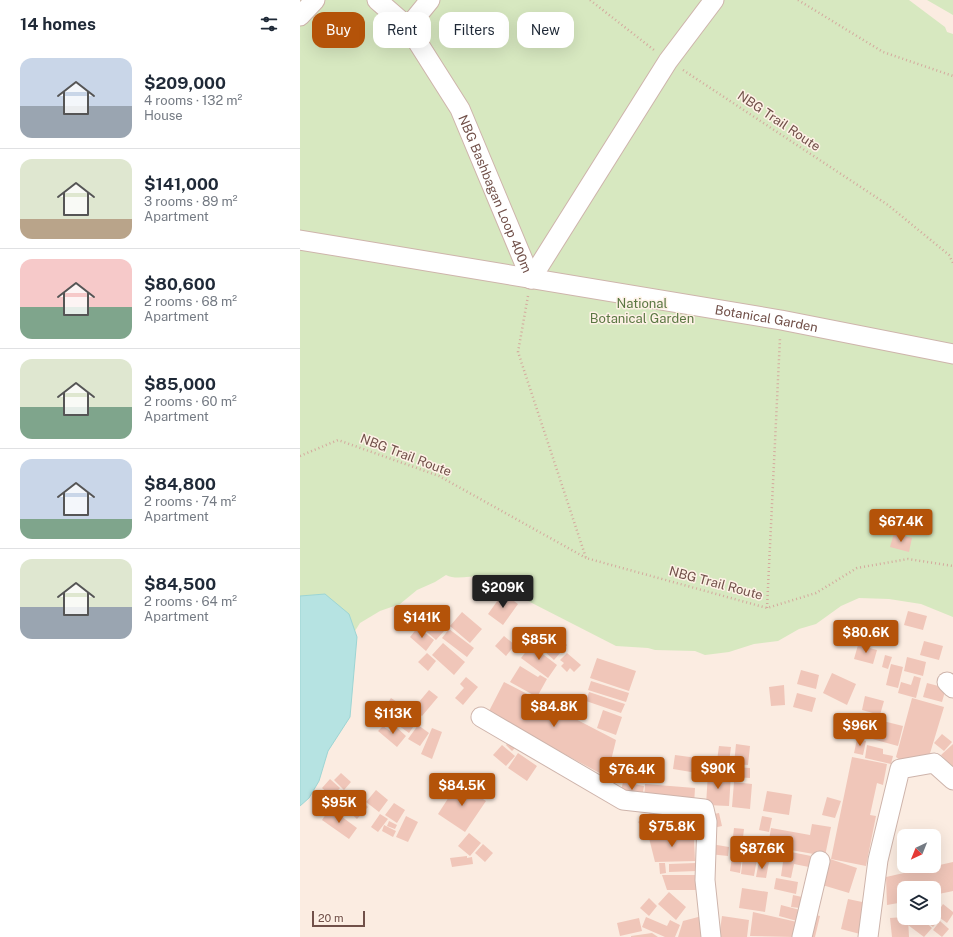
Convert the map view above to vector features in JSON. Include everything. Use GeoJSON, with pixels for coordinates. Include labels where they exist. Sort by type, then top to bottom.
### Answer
{"type":"FeatureCollection","features":[{"type":"Feature","properties":{"kind":"street"},"geometry":{"type":"LineString","coordinates":[[300,16],[315,0]]}},
{"type":"Feature","properties":{"kind":"street","name":"NBG Bashbagan Loop 400m"},"geometry":{"type":"LineString","coordinates":[[378,0],[392,12]]}},
{"type":"Feature","properties":{"kind":"street"},"geometry":{"type":"LineString","coordinates":[[420,12],[430,0]]}},
{"type":"Feature","properties":{"kind":"street"},"geometry":{"type":"LineString","coordinates":[[531,279],[668,61],[714,0]]}},
{"type":"Feature","properties":{"kind":"street","name":"NBG Bashbagan Loop 400m"},"geometry":{"type":"LineString","coordinates":[[422,48],[460,109],[531,279]]}},
{"type":"Feature","properties":{"kind":"street","name":"NBG Bashbagan Loop 400m"},"geometry":{"type":"LineString","coordinates":[[300,240],[531,279]]}},
{"type":"Feature","properties":{"kind":"street","name":"Botanical Garden"},"geometry":{"type":"LineString","coordinates":[[531,279],[781,320],[953,354]]}},
{"type":"Feature","properties":{"kind":"street"},"geometry":{"type":"LineString","coordinates":[[481,717],[622,800],[704,809],[708,822],[705,880],[711,937]]}},
{"type":"Feature","properties":{"kind":"street"},"geometry":{"type":"LineString","coordinates":[[868,937],[878,860],[900,769],[934,763],[953,780]]}},
{"type":"Feature","properties":{"kind":"street"},"geometry":{"type":"LineString","coordinates":[[802,937],[820,861]]}},
{"type":"Feature","properties":{"kind":"path","name":"NBG Trail Route"},"geometry":{"type":"LineString","coordinates":[[590,0],[668,61],[713,89],[888,206],[949,255],[953,263]]}},
{"type":"Feature","properties":{"kind":"path"},"geometry":{"type":"LineString","coordinates":[[798,0],[883,52],[953,76]]}},
{"type":"Feature","properties":{"kind":"path"},"geometry":{"type":"LineString","coordinates":[[531,279],[518,352],[586,558]]}},
{"type":"Feature","properties":{"kind":"path"},"geometry":{"type":"LineString","coordinates":[[767,608],[781,320]]}},
{"type":"Feature","properties":{"kind":"path","name":"NBG Trail Route"},"geometry":{"type":"LineString","coordinates":[[300,456],[338,440],[439,476],[586,558],[767,608],[816,593],[857,568],[908,560],[953,566]]}},
{"type":"Feature","properties":{"kind":"green space","name":"National Botanical Garden"},"geometry":{"type":"Polygon","coordinates":[[[300,0],[909,0],[945,27],[947,32],[953,34],[953,617],[921,604],[889,599],[859,598],[841,606],[816,624],[799,629],[778,641],[754,644],[729,652],[705,655],[695,651],[655,650],[648,648],[616,646],[479,576],[458,578],[446,575],[417,590],[400,604],[380,611],[360,623],[353,634],[300,605],[300,0]]]}},
{"type":"Feature","properties":{"kind":"green space"},"geometry":{"type":"Polygon","coordinates":[[[927,0],[953,0],[953,15],[927,0]]]}},
{"type":"Feature","properties":{"kind":"water"},"geometry":{"type":"Polygon","coordinates":[[[325,594],[349,614],[357,637],[350,717],[328,751],[319,781],[309,798],[300,806],[300,596],[325,594]]]}},
{"type":"Feature","properties":{"kind":"building"},"geometry":{"type":"Polygon","coordinates":[[[894,533],[912,538],[909,552],[890,547],[894,533]]]}},
{"type":"Feature","properties":{"kind":"building"},"geometry":{"type":"Polygon","coordinates":[[[503,593],[518,604],[503,625],[488,614],[503,593]]]}},
{"type":"Feature","properties":{"kind":"building"},"geometry":{"type":"Polygon","coordinates":[[[908,611],[927,616],[923,630],[904,625],[908,611]]]}},
{"type":"Feature","properties":{"kind":"building"},"geometry":{"type":"Polygon","coordinates":[[[462,612],[482,629],[470,643],[450,626],[462,612]]]}},
{"type":"Feature","properties":{"kind":"building"},"geometry":{"type":"Polygon","coordinates":[[[428,617],[444,631],[436,640],[420,626],[428,617]]]}},
{"type":"Feature","properties":{"kind":"building"},"geometry":{"type":"Polygon","coordinates":[[[418,627],[434,640],[426,651],[410,637],[418,627]]]}},
{"type":"Feature","properties":{"kind":"building"},"geometry":{"type":"Polygon","coordinates":[[[449,629],[474,648],[467,657],[442,638],[449,629]]]}},
{"type":"Feature","properties":{"kind":"building"},"geometry":{"type":"Polygon","coordinates":[[[542,633],[553,643],[558,637],[567,645],[554,660],[534,642],[542,633]]]}},
{"type":"Feature","properties":{"kind":"building"},"geometry":{"type":"Polygon","coordinates":[[[504,636],[515,645],[506,656],[495,646],[504,636]]]}},
{"type":"Feature","properties":{"kind":"building"},"geometry":{"type":"Polygon","coordinates":[[[924,641],[943,646],[939,660],[920,655],[924,641]]]}},
{"type":"Feature","properties":{"kind":"building"},"geometry":{"type":"Polygon","coordinates":[[[443,643],[465,662],[454,675],[432,655],[443,643]]]}},
{"type":"Feature","properties":{"kind":"building"},"geometry":{"type":"Polygon","coordinates":[[[531,645],[557,665],[548,678],[521,658],[531,645]]]}},
{"type":"Feature","properties":{"kind":"building"},"geometry":{"type":"Polygon","coordinates":[[[858,645],[877,650],[873,664],[854,659],[858,645]]]}},
{"type":"Feature","properties":{"kind":"building"},"geometry":{"type":"Polygon","coordinates":[[[427,653],[436,661],[428,671],[418,662],[427,653]]]}},
{"type":"Feature","properties":{"kind":"building"},"geometry":{"type":"Polygon","coordinates":[[[567,653],[581,665],[574,672],[570,668],[567,672],[561,666],[564,663],[560,660],[567,653]]]}},
{"type":"Feature","properties":{"kind":"building"},"geometry":{"type":"Polygon","coordinates":[[[885,655],[892,657],[888,669],[882,667],[885,655]]]}},
{"type":"Feature","properties":{"kind":"building"},"geometry":{"type":"Polygon","coordinates":[[[907,657],[926,662],[923,676],[904,671],[907,657]]]}},
{"type":"Feature","properties":{"kind":"building"},"geometry":{"type":"Polygon","coordinates":[[[597,658],[636,671],[629,691],[590,678],[597,658]]]}},
{"type":"Feature","properties":{"kind":"building"},"geometry":{"type":"Polygon","coordinates":[[[891,664],[903,667],[898,688],[886,685],[891,664]]]}},
{"type":"Feature","properties":{"kind":"building"},"geometry":{"type":"Polygon","coordinates":[[[520,666],[538,677],[540,675],[547,679],[537,697],[510,682],[520,666]]]}},
{"type":"Feature","properties":{"kind":"building"},"geometry":{"type":"Polygon","coordinates":[[[801,670],[819,675],[816,689],[797,684],[801,670]]]}},
{"type":"Feature","properties":{"kind":"building"},"geometry":{"type":"Polygon","coordinates":[[[832,673],[856,684],[847,705],[823,693],[832,673]]]}},
{"type":"Feature","properties":{"kind":"building"},"geometry":{"type":"Polygon","coordinates":[[[914,676],[921,678],[916,698],[898,693],[901,682],[911,685],[914,676]]]}},
{"type":"Feature","properties":{"kind":"building"},"geometry":{"type":"Polygon","coordinates":[[[466,677],[478,687],[463,705],[455,698],[464,688],[460,684],[466,677]]]}},
{"type":"Feature","properties":{"kind":"building"},"geometry":{"type":"Polygon","coordinates":[[[591,681],[629,693],[626,702],[588,690],[591,681]]]}},
{"type":"Feature","properties":{"kind":"building"},"geometry":{"type":"Polygon","coordinates":[[[504,682],[616,740],[607,777],[488,713],[504,682]]]}},
{"type":"Feature","properties":{"kind":"building"},"geometry":{"type":"Polygon","coordinates":[[[927,683],[946,688],[942,702],[923,697],[927,683]]]}},
{"type":"Feature","properties":{"kind":"building"},"geometry":{"type":"Polygon","coordinates":[[[784,685],[785,705],[771,706],[769,687],[784,685]]]}},
{"type":"Feature","properties":{"kind":"building"},"geometry":{"type":"Polygon","coordinates":[[[429,690],[438,697],[422,716],[413,709],[429,690]]]}},
{"type":"Feature","properties":{"kind":"building"},"geometry":{"type":"Polygon","coordinates":[[[589,692],[625,704],[621,713],[586,701],[589,692]]]}},
{"type":"Feature","properties":{"kind":"building"},"geometry":{"type":"Polygon","coordinates":[[[797,693],[816,698],[812,712],[793,707],[797,693]]]}},
{"type":"Feature","properties":{"kind":"building"},"geometry":{"type":"Polygon","coordinates":[[[865,696],[884,701],[880,715],[862,710],[865,696]]]}},
{"type":"Feature","properties":{"kind":"building"},"geometry":{"type":"Polygon","coordinates":[[[391,698],[420,717],[409,733],[381,713],[391,698]]]}},
{"type":"Feature","properties":{"kind":"building"},"geometry":{"type":"Polygon","coordinates":[[[912,698],[944,707],[928,760],[904,763],[896,757],[912,698]]]}},
{"type":"Feature","properties":{"kind":"building"},"geometry":{"type":"Polygon","coordinates":[[[603,710],[622,717],[616,735],[597,728],[603,710]]]}},
{"type":"Feature","properties":{"kind":"building"},"geometry":{"type":"Polygon","coordinates":[[[871,718],[903,726],[898,746],[865,737],[871,718]]]}},
{"type":"Feature","properties":{"kind":"building"},"geometry":{"type":"Polygon","coordinates":[[[394,725],[406,736],[397,747],[378,731],[383,726],[390,731],[394,725]]]}},
{"type":"Feature","properties":{"kind":"building"},"geometry":{"type":"Polygon","coordinates":[[[418,725],[429,733],[420,746],[408,739],[418,725]]]}},
{"type":"Feature","properties":{"kind":"building"},"geometry":{"type":"Polygon","coordinates":[[[432,728],[442,732],[432,759],[421,754],[432,728]]]}},
{"type":"Feature","properties":{"kind":"building"},"geometry":{"type":"Polygon","coordinates":[[[942,734],[952,742],[944,751],[934,743],[942,734]]]}},
{"type":"Feature","properties":{"kind":"building"},"geometry":{"type":"Polygon","coordinates":[[[511,739],[518,745],[512,751],[506,745],[511,739]]]}},
{"type":"Feature","properties":{"kind":"building"},"geometry":{"type":"Polygon","coordinates":[[[857,739],[866,741],[863,755],[854,753],[857,739]]]}},
{"type":"Feature","properties":{"kind":"building"},"geometry":{"type":"Polygon","coordinates":[[[736,744],[750,746],[748,765],[734,764],[736,744]]]}},
{"type":"Feature","properties":{"kind":"building"},"geometry":{"type":"Polygon","coordinates":[[[953,744],[953,767],[941,755],[953,744]]]}},
{"type":"Feature","properties":{"kind":"building"},"geometry":{"type":"Polygon","coordinates":[[[502,745],[515,756],[506,766],[493,755],[502,745]]]}},
{"type":"Feature","properties":{"kind":"building"},"geometry":{"type":"Polygon","coordinates":[[[867,745],[883,749],[883,754],[893,756],[891,764],[865,758],[867,745]]]}},
{"type":"Feature","properties":{"kind":"building"},"geometry":{"type":"Polygon","coordinates":[[[719,746],[731,747],[728,770],[716,768],[719,746]]]}},
{"type":"Feature","properties":{"kind":"building"},"geometry":{"type":"Polygon","coordinates":[[[518,753],[537,766],[527,781],[508,768],[518,753]]]}},
{"type":"Feature","properties":{"kind":"building"},"geometry":{"type":"Polygon","coordinates":[[[675,755],[705,759],[703,774],[673,769],[675,755]]]}},
{"type":"Feature","properties":{"kind":"building"},"geometry":{"type":"Polygon","coordinates":[[[852,757],[887,764],[883,785],[877,783],[870,815],[876,816],[866,866],[831,859],[852,757]]]}},
{"type":"Feature","properties":{"kind":"building"},"geometry":{"type":"Polygon","coordinates":[[[734,767],[750,768],[750,778],[733,777],[734,767]]]}},
{"type":"Feature","properties":{"kind":"building"},"geometry":{"type":"Polygon","coordinates":[[[341,773],[351,782],[344,790],[334,780],[341,773]]]}},
{"type":"Feature","properties":{"kind":"building"},"geometry":{"type":"Polygon","coordinates":[[[708,773],[731,774],[729,806],[706,805],[708,773]]]}},
{"type":"Feature","properties":{"kind":"building"},"geometry":{"type":"Polygon","coordinates":[[[330,779],[340,788],[332,797],[322,788],[330,779]]]}},
{"type":"Feature","properties":{"kind":"building"},"geometry":{"type":"Polygon","coordinates":[[[623,782],[644,786],[642,799],[620,795],[623,782]]]}},
{"type":"Feature","properties":{"kind":"building"},"geometry":{"type":"Polygon","coordinates":[[[734,782],[752,784],[750,809],[732,807],[734,782]]]}},
{"type":"Feature","properties":{"kind":"building"},"geometry":{"type":"Polygon","coordinates":[[[458,783],[486,801],[465,832],[438,814],[458,783]]]}},
{"type":"Feature","properties":{"kind":"building"},"geometry":{"type":"Polygon","coordinates":[[[645,784],[695,788],[694,805],[644,801],[645,784]]]}},
{"type":"Feature","properties":{"kind":"building"},"geometry":{"type":"Polygon","coordinates":[[[350,790],[368,807],[357,819],[338,802],[350,790]]]}},
{"type":"Feature","properties":{"kind":"building"},"geometry":{"type":"Polygon","coordinates":[[[376,790],[388,800],[379,812],[366,802],[376,790]]]}},
{"type":"Feature","properties":{"kind":"building"},"geometry":{"type":"Polygon","coordinates":[[[767,791],[792,795],[789,815],[763,811],[767,791]]]}},
{"type":"Feature","properties":{"kind":"building"},"geometry":{"type":"Polygon","coordinates":[[[827,797],[841,801],[835,818],[822,815],[827,797]]]}},
{"type":"Feature","properties":{"kind":"building"},"geometry":{"type":"Polygon","coordinates":[[[394,803],[405,810],[397,823],[385,815],[394,803]]]}},
{"type":"Feature","properties":{"kind":"building"},"geometry":{"type":"Polygon","coordinates":[[[330,808],[357,828],[349,839],[322,820],[330,808]]]}},
{"type":"Feature","properties":{"kind":"building"},"geometry":{"type":"Polygon","coordinates":[[[659,811],[695,814],[694,823],[658,820],[659,811]]]}},
{"type":"Feature","properties":{"kind":"building"},"geometry":{"type":"Polygon","coordinates":[[[651,812],[659,823],[647,832],[638,822],[651,812]]]}},
{"type":"Feature","properties":{"kind":"building"},"geometry":{"type":"Polygon","coordinates":[[[719,813],[722,826],[713,828],[709,815],[719,813]]]}},
{"type":"Feature","properties":{"kind":"building"},"geometry":{"type":"Polygon","coordinates":[[[380,814],[388,819],[378,832],[371,827],[380,814]]]}},
{"type":"Feature","properties":{"kind":"building"},"geometry":{"type":"Polygon","coordinates":[[[406,816],[418,822],[408,842],[396,837],[406,816]]]}},
{"type":"Feature","properties":{"kind":"building"},"geometry":{"type":"Polygon","coordinates":[[[762,816],[772,818],[769,832],[759,830],[762,816]]]}},
{"type":"Feature","properties":{"kind":"building"},"geometry":{"type":"Polygon","coordinates":[[[389,821],[397,825],[395,829],[387,826],[389,821]]]}},
{"type":"Feature","properties":{"kind":"building"},"geometry":{"type":"Polygon","coordinates":[[[664,824],[696,827],[695,836],[663,833],[664,824]]]}},
{"type":"Feature","properties":{"kind":"building"},"geometry":{"type":"Polygon","coordinates":[[[812,824],[831,827],[825,856],[768,846],[771,828],[810,835],[812,824]]]}},
{"type":"Feature","properties":{"kind":"building"},"geometry":{"type":"Polygon","coordinates":[[[384,825],[396,831],[393,837],[382,831],[384,825]]]}},
{"type":"Feature","properties":{"kind":"building"},"geometry":{"type":"Polygon","coordinates":[[[734,828],[744,829],[742,846],[732,845],[734,828]]]}},
{"type":"Feature","properties":{"kind":"building"},"geometry":{"type":"Polygon","coordinates":[[[469,833],[481,843],[470,856],[458,846],[469,833]]]}},
{"type":"Feature","properties":{"kind":"building"},"geometry":{"type":"Polygon","coordinates":[[[648,834],[694,837],[695,861],[655,862],[648,834]]]}},
{"type":"Feature","properties":{"kind":"building"},"geometry":{"type":"Polygon","coordinates":[[[483,844],[493,853],[485,862],[475,853],[483,844]]]}},
{"type":"Feature","properties":{"kind":"building"},"geometry":{"type":"Polygon","coordinates":[[[711,844],[729,847],[728,856],[709,854],[711,844]]]}},
{"type":"Feature","properties":{"kind":"building"},"geometry":{"type":"Polygon","coordinates":[[[766,847],[811,856],[809,867],[794,864],[791,878],[781,876],[783,862],[764,858],[766,847]]]}},
{"type":"Feature","properties":{"kind":"building"},"geometry":{"type":"Polygon","coordinates":[[[733,848],[743,849],[740,873],[730,871],[733,848]]]}},
{"type":"Feature","properties":{"kind":"building"},"geometry":{"type":"Polygon","coordinates":[[[467,856],[467,858],[472,857],[473,864],[452,867],[450,858],[467,856]]]}},
{"type":"Feature","properties":{"kind":"building"},"geometry":{"type":"Polygon","coordinates":[[[743,857],[757,859],[754,876],[741,874],[743,857]]]}},
{"type":"Feature","properties":{"kind":"building"},"geometry":{"type":"Polygon","coordinates":[[[827,858],[857,868],[849,893],[819,884],[827,858]]]}},
{"type":"Feature","properties":{"kind":"building"},"geometry":{"type":"Polygon","coordinates":[[[759,861],[769,862],[766,878],[756,877],[759,861]]]}},
{"type":"Feature","properties":{"kind":"building"},"geometry":{"type":"Polygon","coordinates":[[[953,862],[953,891],[941,894],[941,881],[897,881],[897,903],[887,905],[886,877],[904,873],[941,873],[941,865],[953,862]]]}},
{"type":"Feature","properties":{"kind":"building"},"geometry":{"type":"Polygon","coordinates":[[[659,863],[665,863],[666,873],[660,874],[659,863]]]}},
{"type":"Feature","properties":{"kind":"building"},"geometry":{"type":"Polygon","coordinates":[[[696,863],[697,871],[669,872],[669,864],[696,863]]]}},
{"type":"Feature","properties":{"kind":"building"},"geometry":{"type":"Polygon","coordinates":[[[662,875],[697,875],[697,890],[667,890],[662,875]]]}},
{"type":"Feature","properties":{"kind":"building"},"geometry":{"type":"Polygon","coordinates":[[[776,878],[798,882],[796,894],[774,889],[776,878]]]}},
{"type":"Feature","properties":{"kind":"building"},"geometry":{"type":"Polygon","coordinates":[[[742,888],[768,892],[765,912],[739,908],[742,888]]]}},
{"type":"Feature","properties":{"kind":"building"},"geometry":{"type":"Polygon","coordinates":[[[669,892],[686,907],[676,920],[658,904],[669,892]]]}},
{"type":"Feature","properties":{"kind":"building"},"geometry":{"type":"Polygon","coordinates":[[[793,895],[802,897],[800,908],[791,907],[793,895]]]}},
{"type":"Feature","properties":{"kind":"building"},"geometry":{"type":"Polygon","coordinates":[[[649,898],[657,906],[649,916],[640,908],[649,898]]]}},
{"type":"Feature","properties":{"kind":"building"},"geometry":{"type":"Polygon","coordinates":[[[848,899],[867,903],[860,934],[841,929],[848,899]]]}},
{"type":"Feature","properties":{"kind":"building"},"geometry":{"type":"Polygon","coordinates":[[[943,904],[953,912],[947,923],[941,919],[941,907],[943,904]]]}},
{"type":"Feature","properties":{"kind":"building"},"geometry":{"type":"Polygon","coordinates":[[[781,905],[800,910],[797,921],[779,916],[781,905]]]}},
{"type":"Feature","properties":{"kind":"building"},"geometry":{"type":"Polygon","coordinates":[[[753,912],[797,922],[794,937],[750,936],[753,912]]]}},
{"type":"Feature","properties":{"kind":"building"},"geometry":{"type":"Polygon","coordinates":[[[808,913],[820,916],[815,937],[803,937],[808,913]]]}},
{"type":"Feature","properties":{"kind":"building"},"geometry":{"type":"Polygon","coordinates":[[[702,916],[707,935],[700,937],[678,937],[683,921],[702,916]]]}},
{"type":"Feature","properties":{"kind":"building"},"geometry":{"type":"Polygon","coordinates":[[[722,916],[749,920],[747,937],[719,937],[722,916]]]}},
{"type":"Feature","properties":{"kind":"building"},"geometry":{"type":"Polygon","coordinates":[[[646,917],[667,926],[670,920],[680,925],[675,937],[665,937],[642,927],[646,917]]]}},
{"type":"Feature","properties":{"kind":"building"},"geometry":{"type":"Polygon","coordinates":[[[639,918],[642,931],[620,936],[617,923],[639,918]]]}},
{"type":"Feature","properties":{"kind":"building"},"geometry":{"type":"Polygon","coordinates":[[[890,918],[897,918],[897,925],[908,925],[909,937],[892,937],[890,918]]]}},
{"type":"Feature","properties":{"kind":"building"},"geometry":{"type":"Polygon","coordinates":[[[941,922],[949,929],[942,937],[933,930],[937,925],[941,925],[941,922]]]}},
{"type":"Feature","properties":{"kind":"building"},"geometry":{"type":"Polygon","coordinates":[[[908,925],[929,925],[932,928],[924,937],[908,925]]]}},
{"type":"Feature","properties":{"kind":"building"},"geometry":{"type":"Polygon","coordinates":[[[652,933],[658,937],[631,937],[631,936],[652,933]]]}}]}
